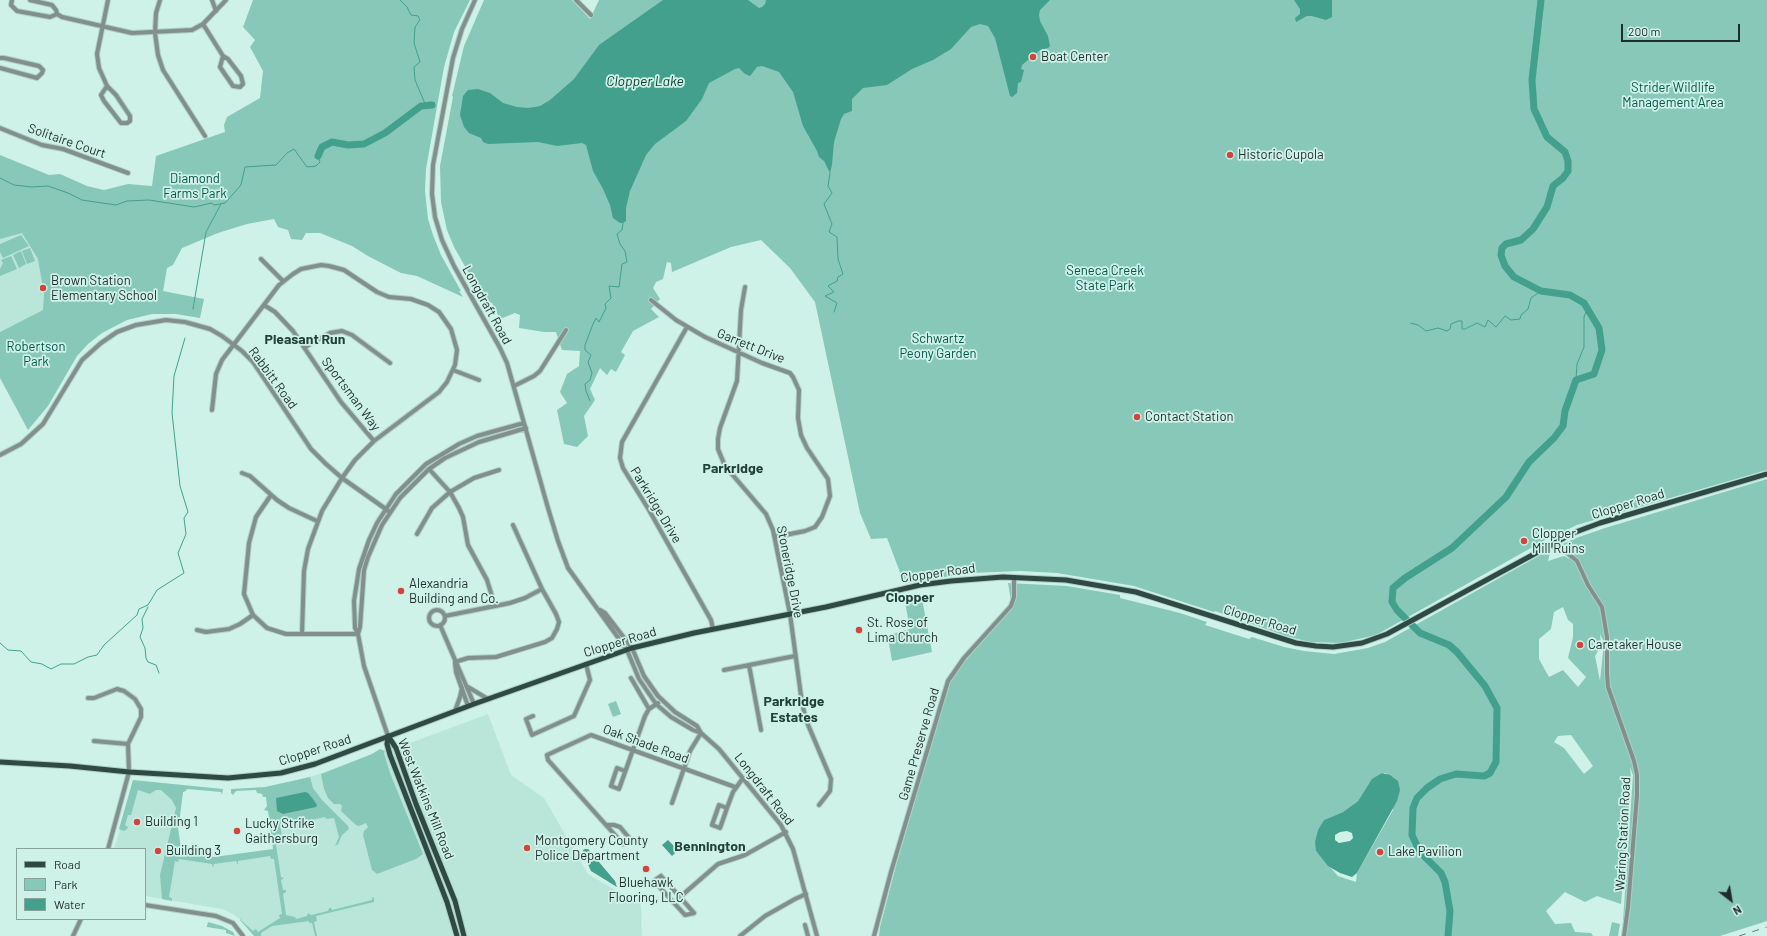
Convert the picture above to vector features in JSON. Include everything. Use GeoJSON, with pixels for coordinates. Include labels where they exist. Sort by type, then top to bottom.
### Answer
{"type":"FeatureCollection","features":[{"type":"Feature","properties":{"kind":"main road","name":"Clopper Road"},"geometry":{"type":"LineString","coordinates":[[0,762],[228,778],[268,775],[315,764],[468,706],[632,648],[713,629],[928,584],[981,578],[1066,580],[1136,592],[1279,638],[1316,646],[1333,647],[1362,643],[1381,637],[1400,628],[1573,533],[1600,523],[1767,474]]}},
{"type":"Feature","properties":{"kind":"main road","name":"West Watkins Mill Road"},"geometry":{"type":"LineString","coordinates":[[388,736],[387,744],[394,767],[447,902],[457,936]]}},
{"type":"Feature","properties":{"kind":"main road","name":"West Watkins Mill Road"},"geometry":{"type":"LineString","coordinates":[[388,736],[396,748],[416,804],[455,901],[464,936]]}},
{"type":"Feature","properties":{"kind":"street"},"geometry":{"type":"LineString","coordinates":[[12,0],[11,5],[17,11],[50,17],[57,14]]}},
{"type":"Feature","properties":{"kind":"street"},"geometry":{"type":"LineString","coordinates":[[30,0],[52,5],[57,14],[62,17],[132,33],[192,30],[203,24],[226,0]]}},
{"type":"Feature","properties":{"kind":"street"},"geometry":{"type":"LineString","coordinates":[[107,86],[101,95],[104,101],[121,123],[127,123],[130,121],[130,116],[107,86],[100,73],[98,59],[108,0]]}},
{"type":"Feature","properties":{"kind":"street"},"geometry":{"type":"LineString","coordinates":[[160,0],[156,13],[155,33],[162,70],[205,136]]}},
{"type":"Feature","properties":{"kind":"street"},"geometry":{"type":"LineString","coordinates":[[212,0],[216,11]]}},
{"type":"Feature","properties":{"kind":"street","name":"Longdraft Road"},"geometry":{"type":"LineString","coordinates":[[475,0],[462,28],[453,58],[433,165],[432,194],[435,217],[442,240],[454,266],[500,348],[514,386],[558,541],[568,568],[600,610],[605,613],[632,648],[644,676],[661,700],[675,712],[697,726],[701,733],[719,749],[786,832],[793,849],[817,936]]}},
{"type":"Feature","properties":{"kind":"street"},"geometry":{"type":"LineString","coordinates":[[576,0],[592,15]]}},
{"type":"Feature","properties":{"kind":"street"},"geometry":{"type":"LineString","coordinates":[[203,24],[223,56],[228,59],[241,76],[243,84],[240,87],[233,86],[220,67],[223,56]]}},
{"type":"Feature","properties":{"kind":"street"},"geometry":{"type":"LineString","coordinates":[[0,58],[39,66],[43,70],[37,78],[0,68]]}},
{"type":"Feature","properties":{"kind":"street","name":"Solitaire Court"},"geometry":{"type":"LineString","coordinates":[[0,128],[128,173]]}},
{"type":"Feature","properties":{"kind":"street"},"geometry":{"type":"LineString","coordinates":[[261,259],[283,281]]}},
{"type":"Feature","properties":{"kind":"street"},"geometry":{"type":"LineString","coordinates":[[212,410],[216,374],[222,360],[283,281],[301,269],[320,265],[329,266],[350,273],[377,292],[389,297],[411,299],[428,304],[439,312],[451,329],[457,350],[453,370],[447,382],[439,392],[374,441],[355,460],[329,497],[317,521],[308,549],[304,571],[302,634]]}},
{"type":"Feature","properties":{"kind":"street","name":"Stoneridge Drive"},"geometry":{"type":"LineString","coordinates":[[744,287],[741,310],[737,381],[720,428],[718,450],[725,466],[766,514],[775,537],[790,614],[794,656],[806,720],[831,779],[830,791],[819,805]]}},
{"type":"Feature","properties":{"kind":"street","name":"Garrett Drive"},"geometry":{"type":"LineString","coordinates":[[651,300],[667,314],[686,327],[739,353],[784,370],[793,376],[798,390],[798,418],[801,435],[807,448],[828,480],[830,489],[829,501],[822,517],[815,527],[805,531],[775,537]]}},
{"type":"Feature","properties":{"kind":"street","name":"Sportsman Way"},"geometry":{"type":"LineString","coordinates":[[264,304],[287,323],[305,347],[341,402],[374,441]]}},
{"type":"Feature","properties":{"kind":"street","name":"Rabbitt Road"},"geometry":{"type":"LineString","coordinates":[[0,455],[21,444],[37,431],[51,413],[82,360],[101,342],[117,332],[152,321],[166,320],[185,322],[210,329],[234,343],[253,362],[311,449],[342,478],[390,512]]}},
{"type":"Feature","properties":{"kind":"street","name":"Parkridge Drive"},"geometry":{"type":"LineString","coordinates":[[686,327],[622,442],[620,458],[622,468],[649,510],[711,620],[713,629]]}},
{"type":"Feature","properties":{"kind":"street"},"geometry":{"type":"LineString","coordinates":[[514,386],[534,376],[540,371],[566,330]]}},
{"type":"Feature","properties":{"kind":"street"},"geometry":{"type":"LineString","coordinates":[[305,347],[330,333],[342,332],[352,335],[390,363]]}},
{"type":"Feature","properties":{"kind":"street"},"geometry":{"type":"LineString","coordinates":[[453,370],[479,380]]}},
{"type":"Feature","properties":{"kind":"street"},"geometry":{"type":"LineString","coordinates":[[358,634],[360,628],[361,601],[366,564],[374,542],[390,512],[412,484],[429,469],[467,446],[525,426]]}},
{"type":"Feature","properties":{"kind":"street"},"geometry":{"type":"LineString","coordinates":[[388,736],[364,666],[358,634],[355,628],[354,601],[359,569],[369,540],[385,509],[408,480],[426,464],[442,453],[477,436],[525,426]]}},
{"type":"Feature","properties":{"kind":"street"},"geometry":{"type":"LineString","coordinates":[[429,469],[450,492],[462,517],[468,545],[487,580],[495,606]]}},
{"type":"Feature","properties":{"kind":"street"},"geometry":{"type":"LineString","coordinates":[[417,534],[432,508],[450,492],[474,478],[499,470]]}},
{"type":"Feature","properties":{"kind":"street"},"geometry":{"type":"LineString","coordinates":[[242,473],[250,476],[271,495],[289,508],[317,521]]}},
{"type":"Feature","properties":{"kind":"street"},"geometry":{"type":"LineString","coordinates":[[271,495],[256,517],[249,543],[244,594],[253,615],[262,624],[273,631],[286,634],[358,634]]}},
{"type":"Feature","properties":{"kind":"street"},"geometry":{"type":"LineString","coordinates":[[455,662],[468,658],[496,657],[545,642],[552,638],[557,629],[559,622],[556,614],[542,589],[513,525]]}},
{"type":"Feature","properties":{"kind":"street","name":"Waring Station Road"},"geometry":{"type":"LineString","coordinates":[[1550,545],[1566,552],[1577,561],[1588,585],[1602,607],[1607,637],[1606,673],[1608,687],[1634,761],[1637,775],[1637,795],[1628,907],[1624,936]]}},
{"type":"Feature","properties":{"kind":"street","name":"Game Preserve Road"},"geometry":{"type":"LineString","coordinates":[[874,936],[891,872],[948,681],[964,658],[1011,606],[1014,597],[1014,578]]}},
{"type":"Feature","properties":{"kind":"street"},"geometry":{"type":"LineString","coordinates":[[445,616],[495,606],[525,598],[542,589]]}},
{"type":"Feature","properties":{"kind":"street"},"geometry":{"type":"LineString","coordinates":[[440,610],[445,616],[444,622],[440,625],[435,625],[431,622],[430,614],[433,611],[440,610]]}},
{"type":"Feature","properties":{"kind":"street","name":"Longdraft Road"},"geometry":{"type":"LineString","coordinates":[[600,610],[601,616],[627,650],[639,678],[656,704],[671,717],[701,733]]}},
{"type":"Feature","properties":{"kind":"street"},"geometry":{"type":"LineString","coordinates":[[197,630],[206,632],[229,629],[240,624],[253,615]]}},
{"type":"Feature","properties":{"kind":"street"},"geometry":{"type":"LineString","coordinates":[[440,625],[474,704]]}},
{"type":"Feature","properties":{"kind":"street"},"geometry":{"type":"LineString","coordinates":[[724,670],[794,656]]}},
{"type":"Feature","properties":{"kind":"street"},"geometry":{"type":"LineString","coordinates":[[455,662],[456,672],[468,706]]}},
{"type":"Feature","properties":{"kind":"street"},"geometry":{"type":"LineString","coordinates":[[533,716],[526,719],[532,735],[574,716],[590,680],[586,664]]}},
{"type":"Feature","properties":{"kind":"street"},"geometry":{"type":"LineString","coordinates":[[750,665],[761,730]]}},
{"type":"Feature","properties":{"kind":"street"},"geometry":{"type":"LineString","coordinates":[[631,678],[649,709]]}},
{"type":"Feature","properties":{"kind":"street"},"geometry":{"type":"LineString","coordinates":[[467,685],[473,691],[488,699]]}},
{"type":"Feature","properties":{"kind":"street"},"geometry":{"type":"LineString","coordinates":[[455,711],[462,688]]}},
{"type":"Feature","properties":{"kind":"street"},"geometry":{"type":"LineString","coordinates":[[88,698],[94,698],[117,689],[124,691],[137,701],[141,709],[141,717],[128,744],[129,772],[108,848]]}},
{"type":"Feature","properties":{"kind":"street"},"geometry":{"type":"LineString","coordinates":[[625,771],[617,768],[611,786],[619,789],[644,716],[649,709],[661,700]]}},
{"type":"Feature","properties":{"kind":"street"},"geometry":{"type":"LineString","coordinates":[[672,803],[690,751],[701,733]]}},
{"type":"Feature","properties":{"kind":"street","name":"Oak Shade Road"},"geometry":{"type":"LineString","coordinates":[[606,824],[620,827],[630,839],[623,844],[548,760],[547,755],[591,735],[735,787]]}},
{"type":"Feature","properties":{"kind":"street"},"geometry":{"type":"LineString","coordinates":[[94,741],[128,744]]}},
{"type":"Feature","properties":{"kind":"street"},"geometry":{"type":"LineString","coordinates":[[727,808],[720,805],[712,825],[720,828],[735,787],[743,778]]}},
{"type":"Feature","properties":{"kind":"street"},"geometry":{"type":"LineString","coordinates":[[680,898],[718,864],[745,856],[786,832]]}},
{"type":"Feature","properties":{"kind":"street"},"geometry":{"type":"LineString","coordinates":[[661,876],[680,898],[694,913],[685,915],[654,881],[661,876]]}},
{"type":"Feature","properties":{"kind":"street"},"geometry":{"type":"LineString","coordinates":[[740,936],[765,916],[806,894]]}},
{"type":"Feature","properties":{"kind":"street"},"geometry":{"type":"LineString","coordinates":[[146,904],[216,916],[233,923],[243,936]]}},
{"type":"Feature","properties":{"kind":"street"},"geometry":{"type":"LineString","coordinates":[[73,936],[81,920]]}},
{"type":"Feature","properties":{"kind":"street"},"geometry":{"type":"LineString","coordinates":[[805,925],[808,936]]}},
{"type":"Feature","properties":{"kind":"shaded area","name":"Brown Station Elementary School"},"geometry":{"type":"Polygon","coordinates":[[[115,225],[124,269],[0,332],[0,226],[115,225]]]}},
{"type":"Feature","properties":{"kind":"shaded area"},"geometry":{"type":"Polygon","coordinates":[[[488,714],[511,775],[544,798],[588,874],[641,905],[642,936],[256,936],[245,923],[233,914],[222,909],[146,896],[146,848],[114,848],[134,782],[184,786],[170,854],[219,861],[275,850],[268,788],[323,773],[394,749],[488,714]]]}},
{"type":"Feature","properties":{"kind":"green space"},"geometry":{"type":"Polygon","coordinates":[[[253,0],[470,0],[454,32],[444,67],[426,169],[425,191],[428,219],[433,235],[441,255],[463,297],[417,276],[401,273],[352,246],[320,233],[306,233],[302,240],[291,239],[288,230],[278,227],[274,219],[247,224],[218,233],[182,248],[173,265],[167,268],[163,291],[204,299],[200,318],[176,314],[152,314],[127,320],[102,333],[88,344],[77,356],[48,406],[28,430],[0,378],[0,332],[43,310],[44,294],[38,259],[22,233],[0,239],[0,155],[49,175],[60,174],[87,186],[104,190],[128,184],[152,186],[156,156],[225,132],[224,125],[227,117],[260,98],[263,71],[250,47],[255,40],[243,27],[253,0]]]}},
{"type":"Feature","properties":{"kind":"green space","name":"Seneca Creek State Park"},"geometry":{"type":"Polygon","coordinates":[[[484,0],[572,0],[590,19],[599,0],[1767,0],[1767,470],[1577,525],[1547,539],[1376,635],[1341,643],[1310,642],[1286,636],[1215,611],[1214,612],[1134,586],[1057,573],[1020,571],[971,573],[905,583],[904,576],[901,575],[887,538],[871,539],[860,513],[815,302],[790,268],[761,240],[731,247],[672,272],[671,263],[667,262],[663,279],[656,282],[653,288],[660,299],[651,309],[659,317],[633,331],[621,352],[625,355],[616,372],[611,369],[607,375],[600,368],[590,389],[595,400],[584,416],[588,436],[577,447],[564,444],[557,410],[567,403],[560,392],[567,374],[579,366],[580,351],[562,350],[556,332],[544,332],[519,328],[520,315],[515,313],[500,319],[492,303],[484,300],[454,247],[447,230],[441,202],[440,166],[452,96],[464,46],[484,0]]]}},
{"type":"Feature","properties":{"kind":"green space"},"geometry":{"type":"Polygon","coordinates":[[[21,235],[29,246],[3,258],[0,252],[0,244],[21,235]]]}},
{"type":"Feature","properties":{"kind":"green space"},"geometry":{"type":"Polygon","coordinates":[[[30,248],[35,261],[27,264],[22,251],[30,248]]]}},
{"type":"Feature","properties":{"kind":"green space"},"geometry":{"type":"Polygon","coordinates":[[[21,251],[26,264],[19,268],[13,255],[21,251]]]}},
{"type":"Feature","properties":{"kind":"green space"},"geometry":{"type":"Polygon","coordinates":[[[11,256],[17,269],[0,276],[0,269],[3,263],[1,260],[11,256]]]}},
{"type":"Feature","properties":{"kind":"green space"},"geometry":{"type":"Polygon","coordinates":[[[1767,479],[1767,921],[1720,936],[1622,936],[1633,775],[1630,767],[1631,778],[1621,904],[1597,896],[1585,902],[1565,892],[1546,911],[1555,924],[1571,923],[1575,932],[1591,933],[1593,936],[879,936],[897,862],[950,682],[959,665],[1012,607],[1008,583],[1067,586],[1120,595],[1120,598],[1180,613],[1207,622],[1205,625],[1249,639],[1252,637],[1284,647],[1334,654],[1368,648],[1385,642],[1551,549],[1605,528],[1767,479]],[[1551,549],[1548,561],[1564,556],[1570,559],[1568,555],[1551,549]],[[1563,607],[1554,612],[1551,629],[1539,639],[1539,659],[1549,677],[1563,670],[1578,687],[1586,677],[1568,658],[1573,637],[1573,624],[1568,620],[1563,607]],[[1600,634],[1601,646],[1595,656],[1600,681],[1604,642],[1600,634]],[[1571,735],[1558,736],[1554,742],[1564,748],[1584,774],[1593,766],[1571,735]],[[1382,773],[1370,783],[1358,801],[1343,812],[1324,820],[1316,851],[1338,876],[1356,882],[1357,873],[1393,810],[1386,773],[1382,773]]]}},
{"type":"Feature","properties":{"kind":"green space"},"geometry":{"type":"Polygon","coordinates":[[[922,599],[932,652],[892,661],[888,638],[889,635],[910,629],[905,602],[922,599]]]}},
{"type":"Feature","properties":{"kind":"green space"},"geometry":{"type":"Polygon","coordinates":[[[616,701],[621,714],[613,717],[608,704],[616,701]]]}},
{"type":"Feature","properties":{"kind":"green space"},"geometry":{"type":"Polygon","coordinates":[[[380,749],[385,751],[384,753],[390,773],[423,854],[416,859],[377,874],[372,870],[363,835],[364,831],[368,827],[366,823],[359,826],[356,825],[341,811],[342,806],[340,804],[334,804],[328,798],[324,789],[321,774],[372,754],[380,749]]]}},
{"type":"Feature","properties":{"kind":"green space"},"geometry":{"type":"Polygon","coordinates":[[[310,777],[313,788],[322,800],[348,826],[349,829],[342,835],[338,844],[335,846],[339,837],[334,818],[326,819],[325,817],[293,824],[290,823],[280,825],[282,836],[275,838],[281,877],[284,878],[281,880],[283,890],[286,890],[283,894],[286,915],[295,917],[296,919],[307,916],[308,913],[311,915],[328,911],[329,908],[332,910],[372,900],[372,897],[374,898],[374,902],[316,916],[317,921],[314,922],[317,936],[315,936],[312,923],[309,923],[309,921],[272,926],[261,933],[261,936],[254,936],[240,920],[243,917],[241,920],[253,931],[256,929],[258,932],[280,918],[279,915],[282,914],[274,859],[271,859],[270,856],[238,861],[238,865],[236,861],[214,864],[213,868],[212,864],[179,859],[178,862],[175,861],[169,897],[172,898],[172,901],[162,899],[160,875],[176,808],[172,800],[161,790],[156,790],[150,794],[138,790],[131,815],[128,815],[125,825],[128,827],[124,831],[119,829],[133,780],[223,789],[222,795],[221,792],[187,789],[183,792],[180,826],[178,828],[181,848],[183,848],[186,853],[214,857],[273,849],[268,811],[264,810],[267,806],[266,797],[263,797],[262,794],[257,793],[256,790],[236,791],[233,795],[231,793],[231,789],[265,787],[310,777]]]}},
{"type":"Feature","properties":{"kind":"green space"},"geometry":{"type":"Polygon","coordinates":[[[208,922],[222,926],[233,932],[235,936],[226,933],[226,930],[207,927],[206,930],[208,922]]]}},
{"type":"Feature","properties":{"kind":"green space"},"geometry":{"type":"Polygon","coordinates":[[[1612,922],[1620,924],[1618,936],[1609,936],[1612,922]]]}},
{"type":"Feature","properties":{"kind":"water","name":"Clopper Lake"},"geometry":{"type":"Polygon","coordinates":[[[663,0],[748,0],[759,8],[765,4],[766,0],[1050,0],[1040,10],[1039,15],[1040,21],[1048,36],[1050,46],[1040,50],[1022,65],[1021,69],[1024,70],[1021,82],[1018,83],[1017,93],[1012,97],[1010,96],[995,38],[988,26],[980,24],[971,27],[951,49],[933,60],[912,69],[887,85],[863,88],[852,99],[852,111],[844,114],[841,119],[834,142],[830,173],[824,161],[819,157],[803,126],[793,92],[779,72],[762,66],[757,67],[750,76],[745,74],[739,68],[735,69],[709,83],[702,99],[686,121],[655,144],[646,155],[630,191],[626,208],[626,221],[623,223],[620,223],[613,218],[610,205],[593,171],[586,145],[582,143],[557,146],[538,142],[488,144],[483,142],[481,138],[469,133],[464,127],[460,115],[463,96],[468,90],[478,89],[490,93],[503,103],[517,107],[528,108],[540,106],[550,100],[574,79],[599,45],[663,0]]]}},
{"type":"Feature","properties":{"kind":"water"},"geometry":{"type":"Polygon","coordinates":[[[1294,0],[1332,0],[1332,17],[1326,20],[1307,16],[1296,22],[1295,18],[1300,14],[1300,9],[1294,0]]]}},
{"type":"Feature","properties":{"kind":"water"},"geometry":{"type":"Polygon","coordinates":[[[1382,773],[1390,775],[1398,781],[1400,790],[1397,801],[1357,873],[1352,877],[1340,873],[1328,866],[1316,851],[1315,842],[1318,830],[1324,820],[1343,812],[1358,801],[1372,779],[1382,773]],[[1347,831],[1340,832],[1335,835],[1335,840],[1339,843],[1350,841],[1353,838],[1352,833],[1347,831]]]}},
{"type":"Feature","properties":{"kind":"water"},"geometry":{"type":"Polygon","coordinates":[[[305,792],[308,793],[313,799],[317,805],[316,807],[283,814],[277,811],[276,798],[305,792]]]}},
{"type":"Feature","properties":{"kind":"water"},"geometry":{"type":"Polygon","coordinates":[[[668,840],[678,850],[672,856],[662,845],[668,840]]]}},
{"type":"Feature","properties":{"kind":"water"},"geometry":{"type":"Polygon","coordinates":[[[588,849],[615,881],[617,887],[591,871],[583,853],[583,850],[588,849]]]}},
{"type":"Feature","properties":{"kind":"waterway"},"geometry":{"type":"LineString","coordinates":[[400,0],[407,7],[411,15],[418,16],[420,20],[415,27],[414,43],[420,62],[414,67],[415,80],[426,106]]}},
{"type":"Feature","properties":{"kind":"waterway"},"geometry":{"type":"LineString","coordinates":[[1448,936],[1450,911],[1445,882],[1441,873],[1418,848],[1412,835],[1413,808],[1417,798],[1427,788],[1440,779],[1456,774],[1484,776],[1490,773],[1496,762],[1497,708],[1485,686],[1457,652],[1449,645],[1420,633],[1397,610],[1392,602],[1393,588],[1405,578],[1452,548],[1506,497],[1529,462],[1554,438],[1563,426],[1565,411],[1576,380],[1594,374],[1602,350],[1599,328],[1584,303],[1570,295],[1541,291],[1514,277],[1505,266],[1501,255],[1502,248],[1506,244],[1521,240],[1533,229],[1547,207],[1553,186],[1563,178],[1568,171],[1568,161],[1565,152],[1547,137],[1534,109],[1532,80],[1541,0]]}},
{"type":"Feature","properties":{"kind":"waterway"},"geometry":{"type":"LineString","coordinates":[[318,156],[322,147],[332,142],[348,145],[364,144],[385,133],[421,106],[432,105]]}},
{"type":"Feature","properties":{"kind":"waterway"},"geometry":{"type":"LineString","coordinates":[[0,178],[14,185],[32,187],[48,186],[82,200],[116,205],[127,201],[149,200],[194,207],[212,203],[214,205],[225,203],[241,185],[245,167],[276,165],[287,153],[294,149],[307,167],[316,166],[320,162],[318,156]]}},
{"type":"Feature","properties":{"kind":"waterway"},"geometry":{"type":"LineString","coordinates":[[830,173],[828,186],[832,193],[824,204],[832,224],[829,232],[837,237],[838,259],[843,274],[838,277],[837,281],[828,286],[834,292],[825,296],[837,303],[834,312]]}},
{"type":"Feature","properties":{"kind":"waterway"},"geometry":{"type":"LineString","coordinates":[[193,309],[206,232],[221,204]]}},
{"type":"Feature","properties":{"kind":"waterway"},"geometry":{"type":"LineString","coordinates":[[590,401],[585,384],[590,380],[592,373],[588,362],[591,355],[585,350],[585,345],[596,318],[599,322],[606,308],[605,304],[611,298],[609,286],[619,287],[622,264],[627,262],[625,251],[620,244],[617,234],[622,230],[623,223]]}},
{"type":"Feature","properties":{"kind":"waterway"},"geometry":{"type":"LineString","coordinates":[[1411,323],[1418,325],[1426,331],[1438,328],[1447,331],[1450,329],[1451,324],[1458,321],[1462,321],[1462,329],[1477,323],[1485,327],[1488,320],[1496,327],[1505,316],[1511,320],[1520,319],[1521,315],[1528,309],[1531,298],[1541,291]]}},
{"type":"Feature","properties":{"kind":"waterway"},"geometry":{"type":"LineString","coordinates":[[1576,380],[1577,364],[1584,347],[1584,317],[1587,309]]}},
{"type":"Feature","properties":{"kind":"waterway"},"geometry":{"type":"LineString","coordinates":[[0,643],[8,650],[21,651],[31,662],[42,664],[51,669],[61,664],[74,664],[88,657],[97,655],[104,645],[137,615],[139,609],[148,605],[157,590],[184,573],[178,553],[186,534],[184,518],[188,512],[180,486],[172,413],[174,376],[185,338]]}},
{"type":"Feature","properties":{"kind":"waterway"},"geometry":{"type":"LineString","coordinates":[[148,607],[142,619],[143,628],[140,637],[145,648],[148,662],[156,665],[159,673]]}},
{"type":"Feature","properties":{"kind":"railway"},"geometry":{"type":"LineString","coordinates":[[1739,936],[1767,927]]}},
{"type":"Feature","properties":{"kind":"place","name":"Boat Center"},"geometry":{"type":"Point","coordinates":[1033,57]}},
{"type":"Feature","properties":{"kind":"place","name":"Historic Cupola"},"geometry":{"type":"Point","coordinates":[1230,155]}},
{"type":"Feature","properties":{"kind":"place","name":"Brown Station Elementary School"},"geometry":{"type":"Point","coordinates":[43,288]}},
{"type":"Feature","properties":{"kind":"place","name":"Contact Station"},"geometry":{"type":"Point","coordinates":[1137,417]}},
{"type":"Feature","properties":{"kind":"place","name":"Clopper Mill Ruins"},"geometry":{"type":"Point","coordinates":[1524,541]}},
{"type":"Feature","properties":{"kind":"place","name":"Alexandria Building and Co."},"geometry":{"type":"Point","coordinates":[401,591]}},
{"type":"Feature","properties":{"kind":"place","name":"St. Rose of Lima Church"},"geometry":{"type":"Point","coordinates":[859,630]}},
{"type":"Feature","properties":{"kind":"place","name":"Caretaker House"},"geometry":{"type":"Point","coordinates":[1580,645]}},
{"type":"Feature","properties":{"kind":"place","name":"Building 1"},"geometry":{"type":"Point","coordinates":[137,822]}},
{"type":"Feature","properties":{"kind":"place","name":"Lucky Strike Gaithersburg"},"geometry":{"type":"Point","coordinates":[237,831]}},
{"type":"Feature","properties":{"kind":"place","name":"Montgomery County Police Department"},"geometry":{"type":"Point","coordinates":[527,848]}},
{"type":"Feature","properties":{"kind":"place","name":"Building 3"},"geometry":{"type":"Point","coordinates":[158,851]}},
{"type":"Feature","properties":{"kind":"place","name":"Lake Pavilion"},"geometry":{"type":"Point","coordinates":[1380,852]}},
{"type":"Feature","properties":{"kind":"place","name":"Bluehawk Flooring, LLC"},"geometry":{"type":"Point","coordinates":[646,869]}},
{"type":"Feature","properties":{"kind":"district","name":"Pleasant Run"},"geometry":{"type":"Point","coordinates":[305,339]}},
{"type":"Feature","properties":{"kind":"district","name":"Parkridge"},"geometry":{"type":"Point","coordinates":[733,468]}},
{"type":"Feature","properties":{"kind":"district","name":"Clopper"},"geometry":{"type":"Point","coordinates":[910,597]}},
{"type":"Feature","properties":{"kind":"district","name":"Parkridge Estates"},"geometry":{"type":"Point","coordinates":[794,710]}},
{"type":"Feature","properties":{"kind":"district","name":"Bennington"},"geometry":{"type":"Point","coordinates":[710,846]}},
{"type":"Feature","properties":{"kind":"park label","name":"Strider Wildlife Management Area"},"geometry":{"type":"Point","coordinates":[1673,96]}},
{"type":"Feature","properties":{"kind":"park label","name":"Diamond Farms Park"},"geometry":{"type":"Point","coordinates":[195,186]}},
{"type":"Feature","properties":{"kind":"park label","name":"Schwartz Peony Garden"},"geometry":{"type":"Point","coordinates":[938,346]}},
{"type":"Feature","properties":{"kind":"park label","name":"Robertson Park"},"geometry":{"type":"Point","coordinates":[36,354]}}]}
